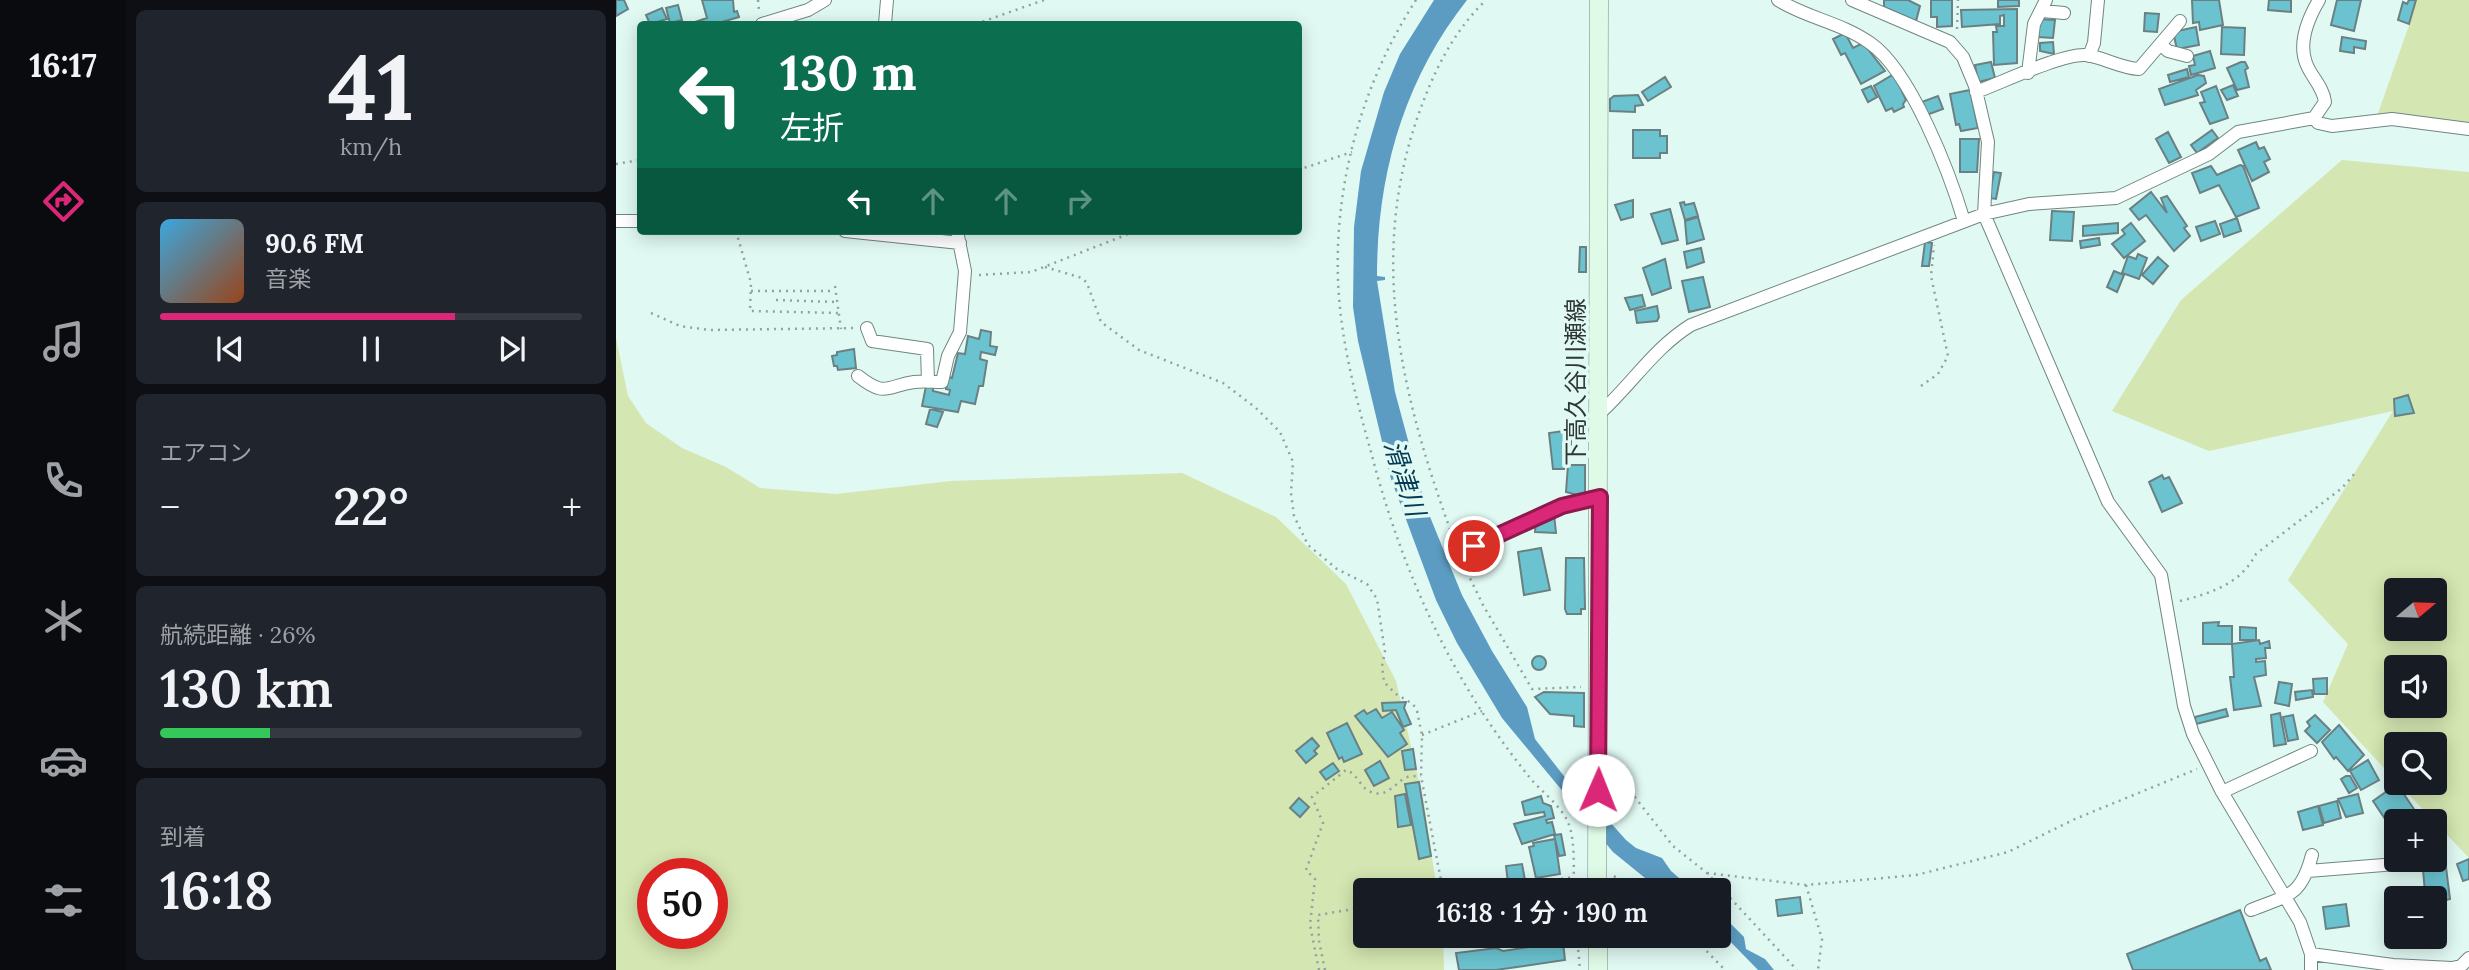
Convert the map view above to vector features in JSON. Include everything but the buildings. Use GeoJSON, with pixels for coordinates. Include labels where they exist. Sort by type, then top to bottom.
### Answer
{"type":"FeatureCollection","features":[{"type":"Feature","properties":{"kind":"main road","name":"下高久谷川瀬線"},"geometry":{"type":"LineString","coordinates":[[1597,878],[1599,0]]}},
{"type":"Feature","properties":{"kind":"main road"},"geometry":{"type":"LineString","coordinates":[[1598,948],[1598,970]]}},
{"type":"Feature","properties":{"kind":"street"},"geometry":{"type":"LineString","coordinates":[[772,21],[808,10],[825,0]]}},
{"type":"Feature","properties":{"kind":"street"},"geometry":{"type":"LineString","coordinates":[[885,21],[887,0]]}},
{"type":"Feature","properties":{"kind":"street"},"geometry":{"type":"LineString","coordinates":[[1778,0],[1845,27],[1872,44],[1899,73],[1948,169],[1964,221]]}},
{"type":"Feature","properties":{"kind":"street"},"geometry":{"type":"LineString","coordinates":[[1852,0],[1950,42],[1964,57],[1988,142],[1984,214],[2108,502],[2161,575],[2184,706],[2207,766],[2300,922],[2311,954],[2311,970]]}},
{"type":"Feature","properties":{"kind":"street"},"geometry":{"type":"LineString","coordinates":[[2089,57],[2094,43],[2098,0]]}},
{"type":"Feature","properties":{"kind":"street"},"geometry":{"type":"LineString","coordinates":[[1600,413],[1621,394],[1665,341],[1691,325],[1984,214],[2029,204],[2116,198],[2209,154],[2238,132],[2314,118],[2325,102],[2324,94],[2306,64],[2304,54],[2308,21],[2319,0]]}},
{"type":"Feature","properties":{"kind":"street"},"geometry":{"type":"LineString","coordinates":[[2028,73],[2034,24],[2044,5],[2064,13]]}},
{"type":"Feature","properties":{"kind":"street"},"geometry":{"type":"LineString","coordinates":[[1976,92],[2064,59],[2089,57],[2138,69],[2161,44],[2170,29],[2180,21]]}},
{"type":"Feature","properties":{"kind":"street"},"geometry":{"type":"LineString","coordinates":[[2161,44],[2168,51],[2187,56]]}},
{"type":"Feature","properties":{"kind":"street"},"geometry":{"type":"LineString","coordinates":[[2314,118],[2318,123],[2332,126],[2376,119],[2469,129]]}},
{"type":"Feature","properties":{"kind":"street"},"geometry":{"type":"LineString","coordinates":[[616,221],[637,220]]}},
{"type":"Feature","properties":{"kind":"street"},"geometry":{"type":"LineString","coordinates":[[858,376],[871,386],[886,389],[942,382],[948,355],[960,332],[965,275],[958,237],[920,235]]}},
{"type":"Feature","properties":{"kind":"street"},"geometry":{"type":"LineString","coordinates":[[867,328],[872,341],[927,349],[928,382]]}},
{"type":"Feature","properties":{"kind":"street"},"geometry":{"type":"LineString","coordinates":[[1459,554],[1562,506],[1600,497]]}},
{"type":"Feature","properties":{"kind":"street"},"geometry":{"type":"LineString","coordinates":[[2222,792],[2311,751]]}},
{"type":"Feature","properties":{"kind":"street"},"geometry":{"type":"LineString","coordinates":[[2251,909],[2294,894],[2308,871],[2312,855]]}},
{"type":"Feature","properties":{"kind":"street"},"geometry":{"type":"LineString","coordinates":[[2308,871],[2384,865]]}},
{"type":"Feature","properties":{"kind":"street"},"geometry":{"type":"LineString","coordinates":[[2311,954],[2393,965],[2452,968],[2461,966],[2469,958]]}},
{"type":"Feature","properties":{"kind":"path"},"geometry":{"type":"LineString","coordinates":[[984,21],[1044,0]]}},
{"type":"Feature","properties":{"kind":"path"},"geometry":{"type":"LineString","coordinates":[[1416,0],[1396,31],[1373,81],[1344,184],[1339,225],[1338,296],[1347,356],[1393,528],[1427,611],[1482,711],[1531,779],[1569,824],[1574,877],[1567,878]]}},
{"type":"Feature","properties":{"kind":"path"},"geometry":{"type":"LineString","coordinates":[[1486,0],[1450,44],[1423,101],[1400,175],[1391,249],[1393,291],[1403,361],[1426,462],[1459,554],[1483,606],[1532,689],[1598,687]]}},
{"type":"Feature","properties":{"kind":"path"},"geometry":{"type":"LineString","coordinates":[[1954,46],[1958,0]]}},
{"type":"Feature","properties":{"kind":"path"},"geometry":{"type":"LineString","coordinates":[[1302,169],[1352,152]]}},
{"type":"Feature","properties":{"kind":"path"},"geometry":{"type":"LineString","coordinates":[[616,164],[637,160]]}},
{"type":"Feature","properties":{"kind":"path"},"geometry":{"type":"LineString","coordinates":[[1921,386],[1938,374],[1948,356],[1931,276],[1936,232]]}},
{"type":"Feature","properties":{"kind":"path"},"geometry":{"type":"LineString","coordinates":[[737,235],[751,290],[750,311],[838,313]]}},
{"type":"Feature","properties":{"kind":"path"},"geometry":{"type":"LineString","coordinates":[[965,275],[1021,274],[1126,235]]}},
{"type":"Feature","properties":{"kind":"path"},"geometry":{"type":"LineString","coordinates":[[1045,267],[1082,278],[1087,283],[1101,322],[1139,351],[1223,383],[1275,426],[1293,461],[1292,506],[1301,533],[1321,558],[1367,584],[1375,593],[1381,613],[1384,682],[1396,694],[1413,704],[1422,735],[1421,776],[1441,878]]}},
{"type":"Feature","properties":{"kind":"path"},"geometry":{"type":"LineString","coordinates":[[751,290],[835,288],[841,329]]}},
{"type":"Feature","properties":{"kind":"path"},"geometry":{"type":"LineString","coordinates":[[776,300],[836,302]]}},
{"type":"Feature","properties":{"kind":"path"},"geometry":{"type":"LineString","coordinates":[[651,313],[680,326],[709,331],[867,328]]}},
{"type":"Feature","properties":{"kind":"path"},"geometry":{"type":"LineString","coordinates":[[2167,605],[2218,591],[2248,569],[2256,554],[2342,488],[2356,473]]}},
{"type":"Feature","properties":{"kind":"path"},"geometry":{"type":"LineString","coordinates":[[1422,735],[1482,711]]}},
{"type":"Feature","properties":{"kind":"path"},"geometry":{"type":"LineString","coordinates":[[1599,763],[1612,768],[1672,846],[1707,873],[1797,970]]}},
{"type":"Feature","properties":{"kind":"path"},"geometry":{"type":"LineString","coordinates":[[1707,873],[1806,885],[1876,881],[1916,875],[2008,852],[2075,819],[2207,766]]}},
{"type":"Feature","properties":{"kind":"path"},"geometry":{"type":"LineString","coordinates":[[1319,970],[1310,925],[1315,879],[1306,870],[1323,823],[1312,797],[1346,770],[1356,776],[1365,789],[1375,793],[1389,791],[1406,777],[1421,776]]}},
{"type":"Feature","properties":{"kind":"path"},"geometry":{"type":"LineString","coordinates":[[1598,858],[1620,878]]}},
{"type":"Feature","properties":{"kind":"path"},"geometry":{"type":"LineString","coordinates":[[1806,885],[1822,939],[1818,970]]}},
{"type":"Feature","properties":{"kind":"path"},"geometry":{"type":"LineString","coordinates":[[1325,970],[1319,941],[1318,915],[1353,909]]}},
{"type":"Feature","properties":{"kind":"path"},"geometry":{"type":"LineString","coordinates":[[1578,948],[1580,970]]}},
{"type":"Feature","properties":{"kind":"path"},"geometry":{"type":"LineString","coordinates":[[1704,948],[1725,970]]}},
{"type":"Feature","properties":{"kind":"green space"},"geometry":{"type":"Polygon","coordinates":[[[2414,0],[2469,0],[2469,129],[2376,119],[2413,14],[2414,0]]]}},
{"type":"Feature","properties":{"kind":"green space"},"geometry":{"type":"Polygon","coordinates":[[[2342,160],[2469,172],[2469,858],[2447,835],[2447,809],[2423,809],[2409,795],[2447,795],[2447,732],[2384,732],[2384,768],[2323,702],[2348,644],[2288,580],[2393,411],[2209,451],[2112,411],[2181,300],[2342,160]]]}},
{"type":"Feature","properties":{"kind":"green space"},"geometry":{"type":"Polygon","coordinates":[[[616,338],[628,396],[646,423],[682,448],[726,467],[760,488],[836,494],[951,481],[1182,473],[1276,517],[1346,584],[1396,681],[1424,803],[1435,878],[1353,878],[1353,948],[1443,948],[1444,970],[616,970],[616,338]]]}},
{"type":"Feature","properties":{"kind":"water","name":"滑津川"},"geometry":{"type":"Polygon","coordinates":[[[1434,0],[1467,0],[1426,63],[1398,130],[1382,201],[1378,238],[1377,276],[1385,277],[1385,280],[1377,281],[1395,392],[1426,507],[1462,595],[1492,651],[1527,707],[1535,739],[1567,780],[1584,793],[1626,840],[1636,848],[1662,858],[1679,878],[1645,878],[1613,852],[1502,718],[1457,643],[1436,600],[1391,479],[1358,341],[1353,307],[1354,227],[1361,171],[1384,92],[1400,54],[1434,0]]]}},
{"type":"Feature","properties":{"kind":"water"},"geometry":{"type":"Polygon","coordinates":[[[1731,924],[1744,937],[1746,949],[1765,959],[1774,970],[1758,970],[1731,942],[1731,924]]]}},
{"type":"Feature","properties":{"kind":"route"},"geometry":{"type":"LineString","coordinates":[[1474,546],[1562,506],[1600,497],[1598,790]]}}]}
